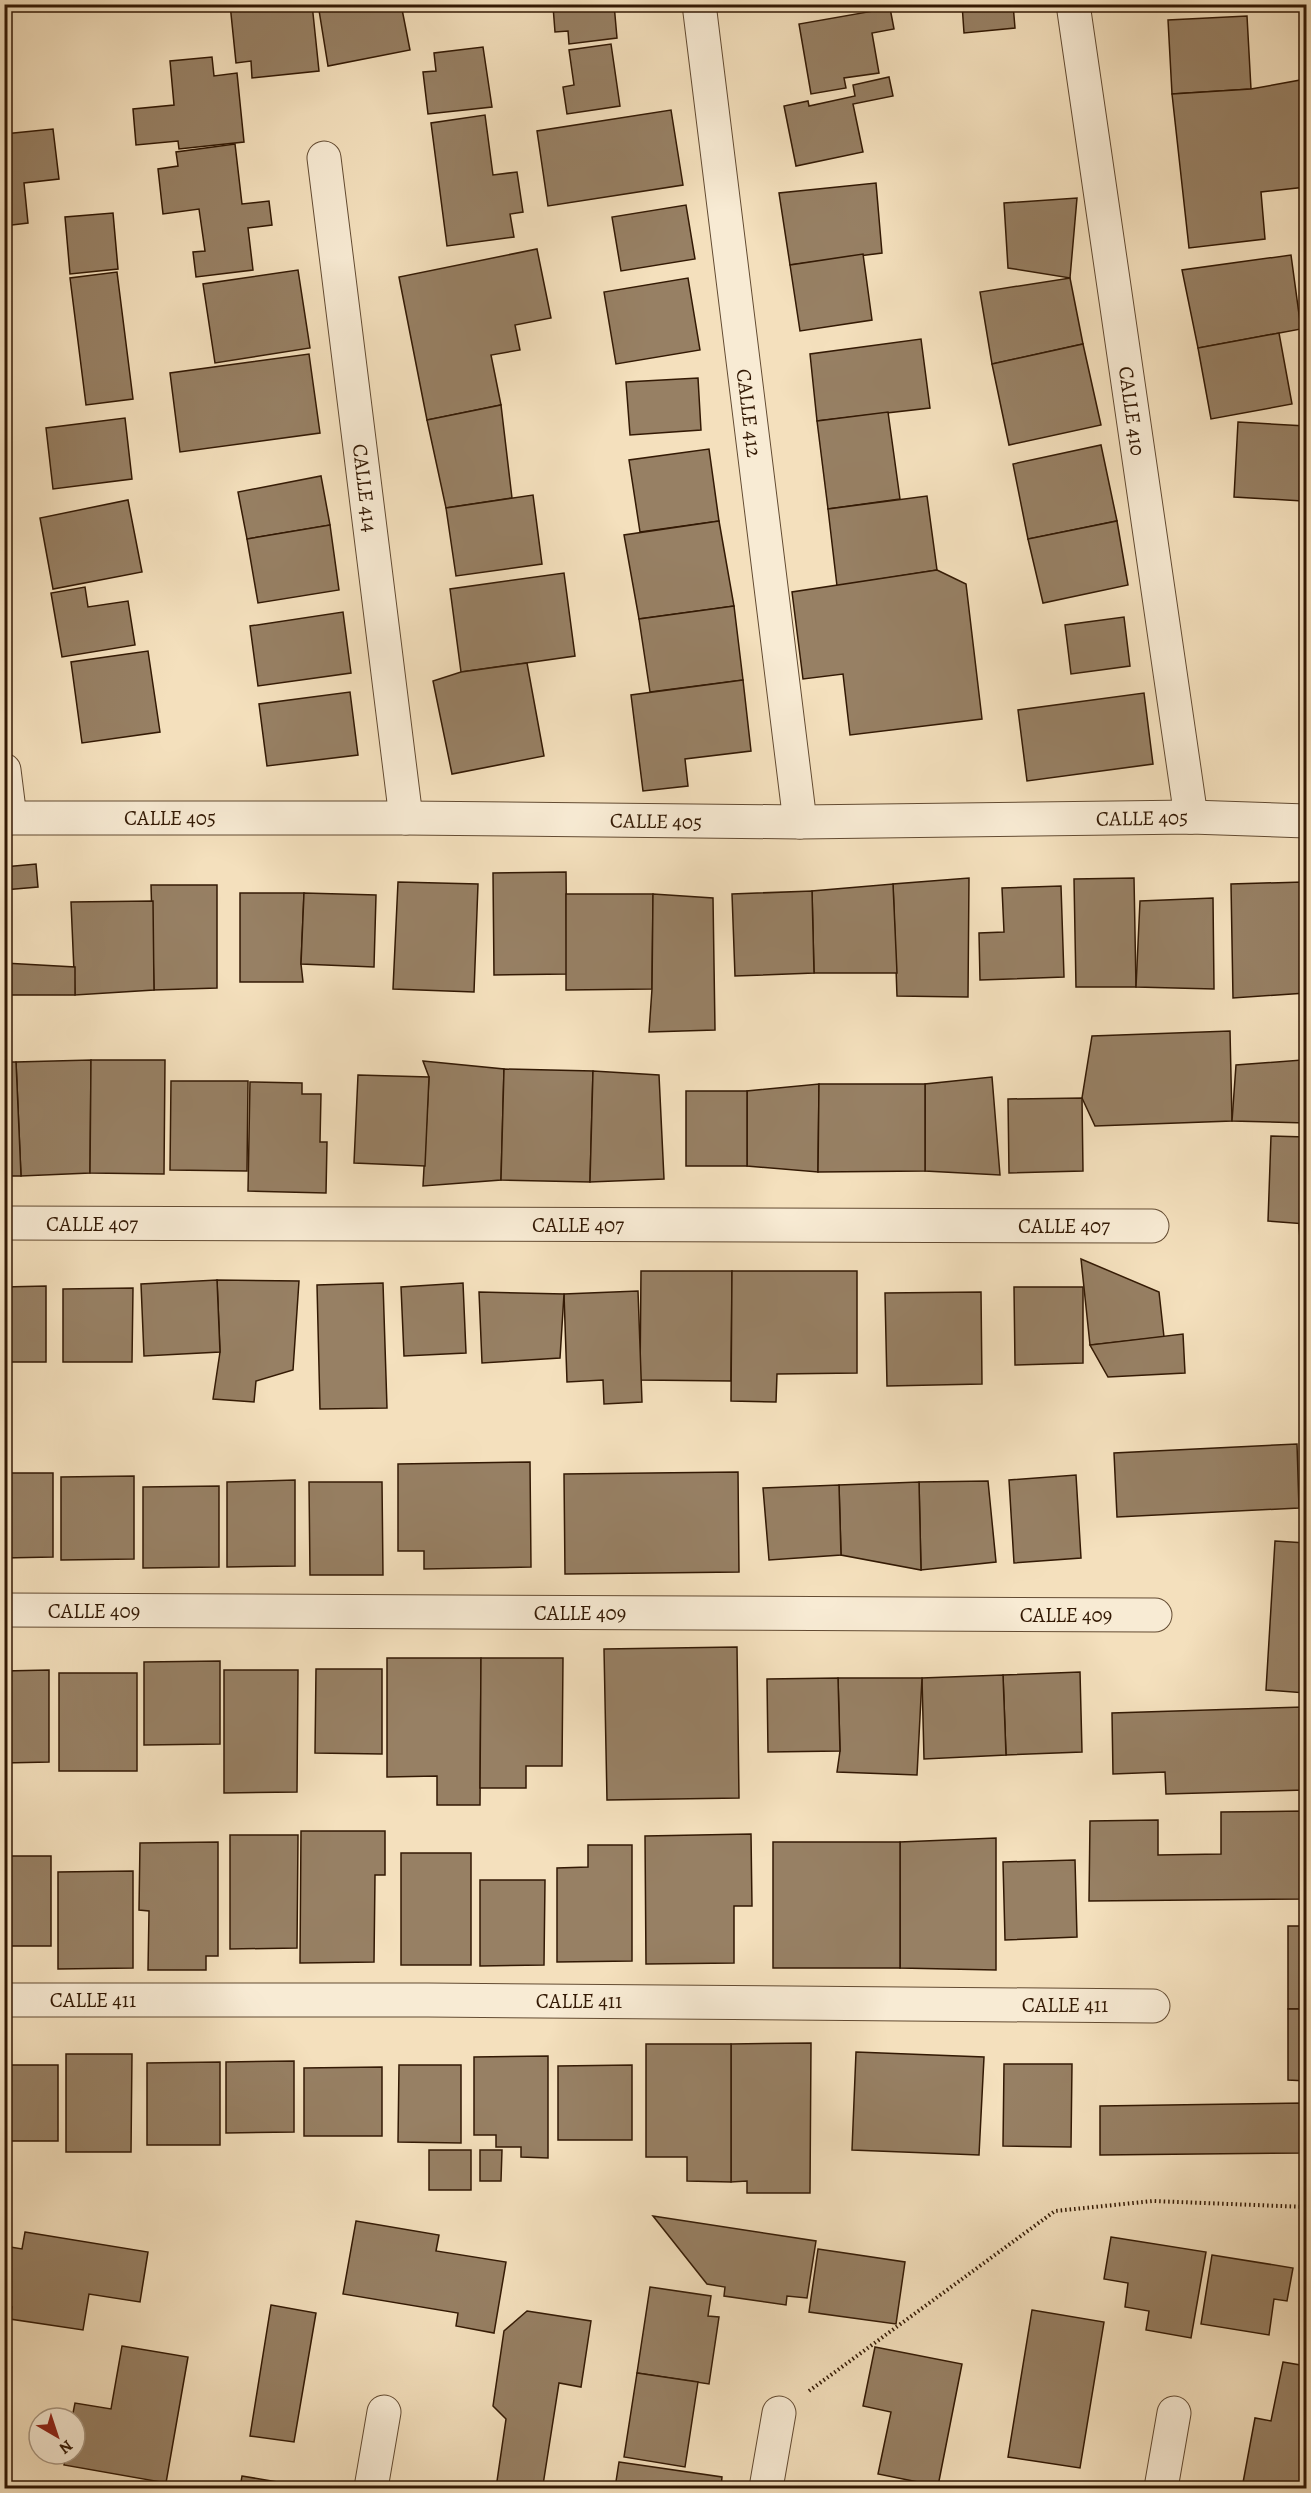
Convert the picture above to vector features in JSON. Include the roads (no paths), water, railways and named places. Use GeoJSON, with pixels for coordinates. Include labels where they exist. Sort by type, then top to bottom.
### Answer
{"type":"FeatureCollection","features":[{"type":"Feature","properties":{"kind":"street","name":"CALLE 412"},"geometry":{"type":"LineString","coordinates":[[699,4],[800,822]]}},
{"type":"Feature","properties":{"kind":"street","name":"CALLE 410"},"geometry":{"type":"LineString","coordinates":[[1073,4],[1191,817]]}},
{"type":"Feature","properties":{"kind":"street","name":"CALLE 414"},"geometry":{"type":"LineString","coordinates":[[324,159],[406,818]]}},
{"type":"Feature","properties":{"kind":"street"},"geometry":{"type":"LineString","coordinates":[[4,770],[7,818]]}},
{"type":"Feature","properties":{"kind":"street","name":"CALLE 405"},"geometry":{"type":"LineString","coordinates":[[7,818],[406,818],[800,822],[1191,817],[1306,821]]}},
{"type":"Feature","properties":{"kind":"street","name":"CALLE 407"},"geometry":{"type":"LineString","coordinates":[[4,1223],[1152,1226]]}},
{"type":"Feature","properties":{"kind":"street","name":"CALLE 409"},"geometry":{"type":"LineString","coordinates":[[4,1610],[1155,1615]]}},
{"type":"Feature","properties":{"kind":"street","name":"CALLE 411"},"geometry":{"type":"LineString","coordinates":[[4,2000],[428,2000],[1153,2006]]}},
{"type":"Feature","properties":{"kind":"street"},"geometry":{"type":"LineString","coordinates":[[371,2488],[384,2412]]}},
{"type":"Feature","properties":{"kind":"street"},"geometry":{"type":"LineString","coordinates":[[766,2488],[779,2413]]}},
{"type":"Feature","properties":{"kind":"street"},"geometry":{"type":"LineString","coordinates":[[1161,2488],[1174,2413]]}}]}
